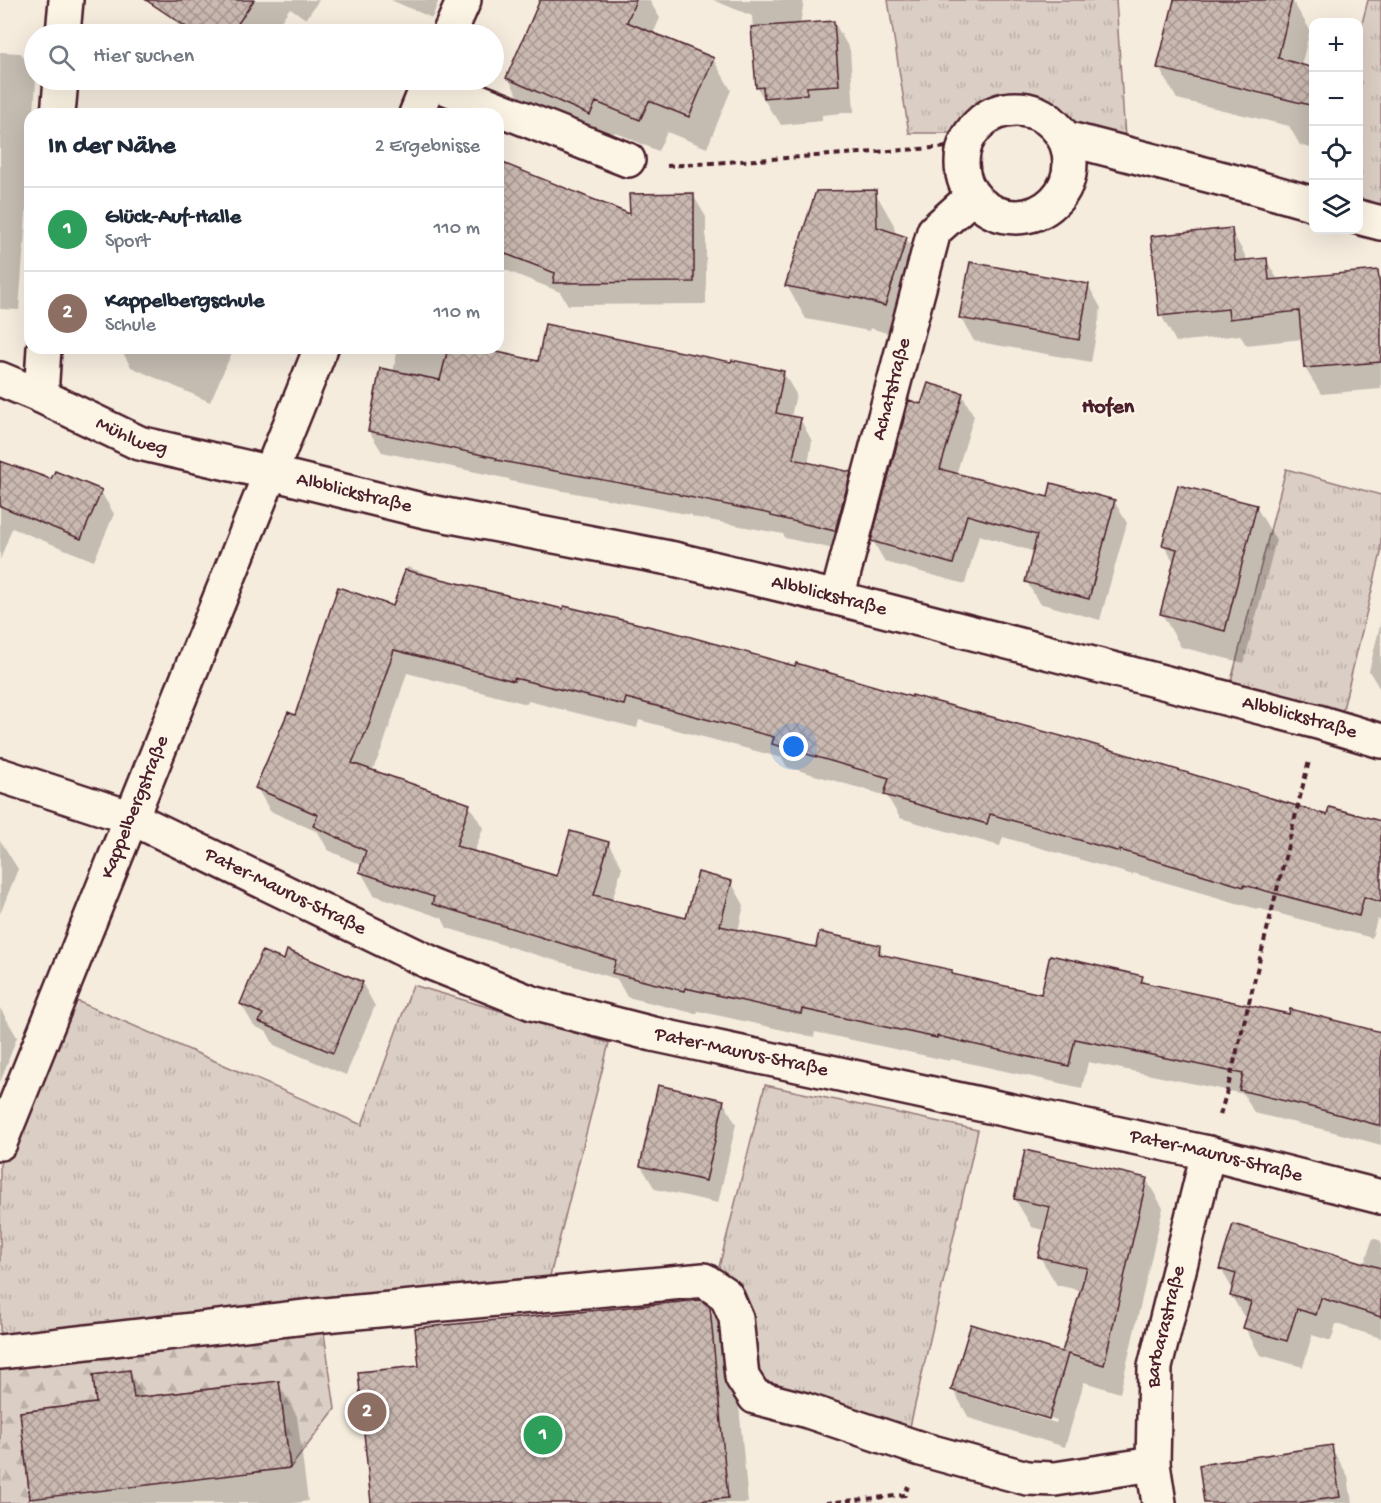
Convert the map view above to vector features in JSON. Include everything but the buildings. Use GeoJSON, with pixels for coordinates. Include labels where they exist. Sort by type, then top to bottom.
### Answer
{"type":"FeatureCollection","features":[{"type":"Feature","properties":{"kind":"street"},"geometry":{"type":"LineString","coordinates":[[64,24],[66,0]]}},
{"type":"Feature","properties":{"kind":"street"},"geometry":{"type":"LineString","coordinates":[[453,24],[464,0]]}},
{"type":"Feature","properties":{"kind":"street"},"geometry":{"type":"LineString","coordinates":[[59,108],[60,90]]}},
{"type":"Feature","properties":{"kind":"street"},"geometry":{"type":"LineString","coordinates":[[418,108],[426,90]]}},
{"type":"Feature","properties":{"kind":"street"},"geometry":{"type":"LineString","coordinates":[[455,90],[499,108]]}},
{"type":"Feature","properties":{"kind":"street"},"geometry":{"type":"LineString","coordinates":[[1021,108],[1039,113],[1054,123],[1065,138],[1071,159],[1068,179],[1058,197],[1042,210],[1022,217],[1001,215],[985,208],[973,196],[964,180],[962,164],[964,146],[972,130],[986,118],[1002,110],[1021,108]]}},
{"type":"Feature","properties":{"kind":"street"},"geometry":{"type":"LineString","coordinates":[[504,110],[628,160]]}},
{"type":"Feature","properties":{"kind":"street"},"geometry":{"type":"LineString","coordinates":[[1065,138],[1309,203]]}},
{"type":"Feature","properties":{"kind":"street","name":"Achatstraße"},"geometry":{"type":"LineString","coordinates":[[837,598],[934,231],[973,196]]}},
{"type":"Feature","properties":{"kind":"street"},"geometry":{"type":"LineString","coordinates":[[1363,218],[1381,224]]}},
{"type":"Feature","properties":{"kind":"street"},"geometry":{"type":"LineString","coordinates":[[41,396],[44,354]]}},
{"type":"Feature","properties":{"kind":"street","name":"Kappelbergstraße"},"geometry":{"type":"LineString","coordinates":[[0,1143],[319,354]]}},
{"type":"Feature","properties":{"kind":"street","name":"Mühlweg"},"geometry":{"type":"LineString","coordinates":[[0,379],[139,443],[271,473]]}},
{"type":"Feature","properties":{"kind":"street","name":"Albblickstraße"},"geometry":{"type":"LineString","coordinates":[[271,473],[425,511],[674,559],[837,598],[1318,722],[1381,741]]}},
{"type":"Feature","properties":{"kind":"street","name":"Pater-Maurus-Straße"},"geometry":{"type":"LineString","coordinates":[[0,775],[132,818],[429,962],[532,1003],[653,1034],[1208,1153],[1381,1197]]}},
{"type":"Feature","properties":{"kind":"street","name":"Barbarastraße"},"geometry":{"type":"LineString","coordinates":[[1159,1503],[1153,1464],[1155,1367],[1208,1153]]}},
{"type":"Feature","properties":{"kind":"street"},"geometry":{"type":"LineString","coordinates":[[0,1352],[315,1316],[704,1280],[726,1295],[736,1318],[742,1377],[755,1397],[805,1410],[921,1449],[1027,1478],[1055,1479],[1153,1464]]}},
{"type":"Feature","properties":{"kind":"path"},"geometry":{"type":"LineString","coordinates":[[628,160],[656,167],[964,146]]}},
{"type":"Feature","properties":{"kind":"path"},"geometry":{"type":"LineString","coordinates":[[1208,1153],[1227,1091],[1318,722]]}},
{"type":"Feature","properties":{"kind":"path"},"geometry":{"type":"LineString","coordinates":[[825,1503],[905,1495]]}},
{"type":"Feature","properties":{"kind":"green space"},"geometry":{"type":"Polygon","coordinates":[[[888,0],[1116,0],[1125,138],[1072,123],[1017,95],[984,98],[953,133],[909,133],[888,0]]]}},
{"type":"Feature","properties":{"kind":"green space"},"geometry":{"type":"Polygon","coordinates":[[[1368,0],[1381,0],[1381,208],[1363,201],[1363,19],[1368,0]]]}},
{"type":"Feature","properties":{"kind":"green space"},"geometry":{"type":"Polygon","coordinates":[[[1286,469],[1381,495],[1381,553],[1341,717],[1230,685],[1286,469]]]}},
{"type":"Feature","properties":{"kind":"green space"},"geometry":{"type":"Polygon","coordinates":[[[413,985],[609,1043],[548,1284],[0,1345],[0,1164],[70,998],[362,1125],[413,985]]]}},
{"type":"Feature","properties":{"kind":"green space"},"geometry":{"type":"Polygon","coordinates":[[[765,1085],[978,1130],[909,1431],[761,1390],[717,1275],[765,1085]]]}},
{"type":"Feature","properties":{"kind":"green space"},"geometry":{"type":"Polygon","coordinates":[[[323,1326],[335,1409],[290,1468],[279,1381],[133,1398],[130,1370],[93,1375],[96,1403],[20,1412],[30,1499],[26,1503],[0,1503],[0,1359],[323,1326]]]}},
{"type":"Feature","properties":{"kind":"place","name":"Kappelbergschule"},"geometry":{"type":"Point","coordinates":[367,1412]}},
{"type":"Feature","properties":{"kind":"place","name":"Glück-Auf-Halle"},"geometry":{"type":"Point","coordinates":[543,1435]}},
{"type":"Feature","properties":{"kind":"district","name":"Hofen"},"geometry":{"type":"Point","coordinates":[1108,408]}}]}
